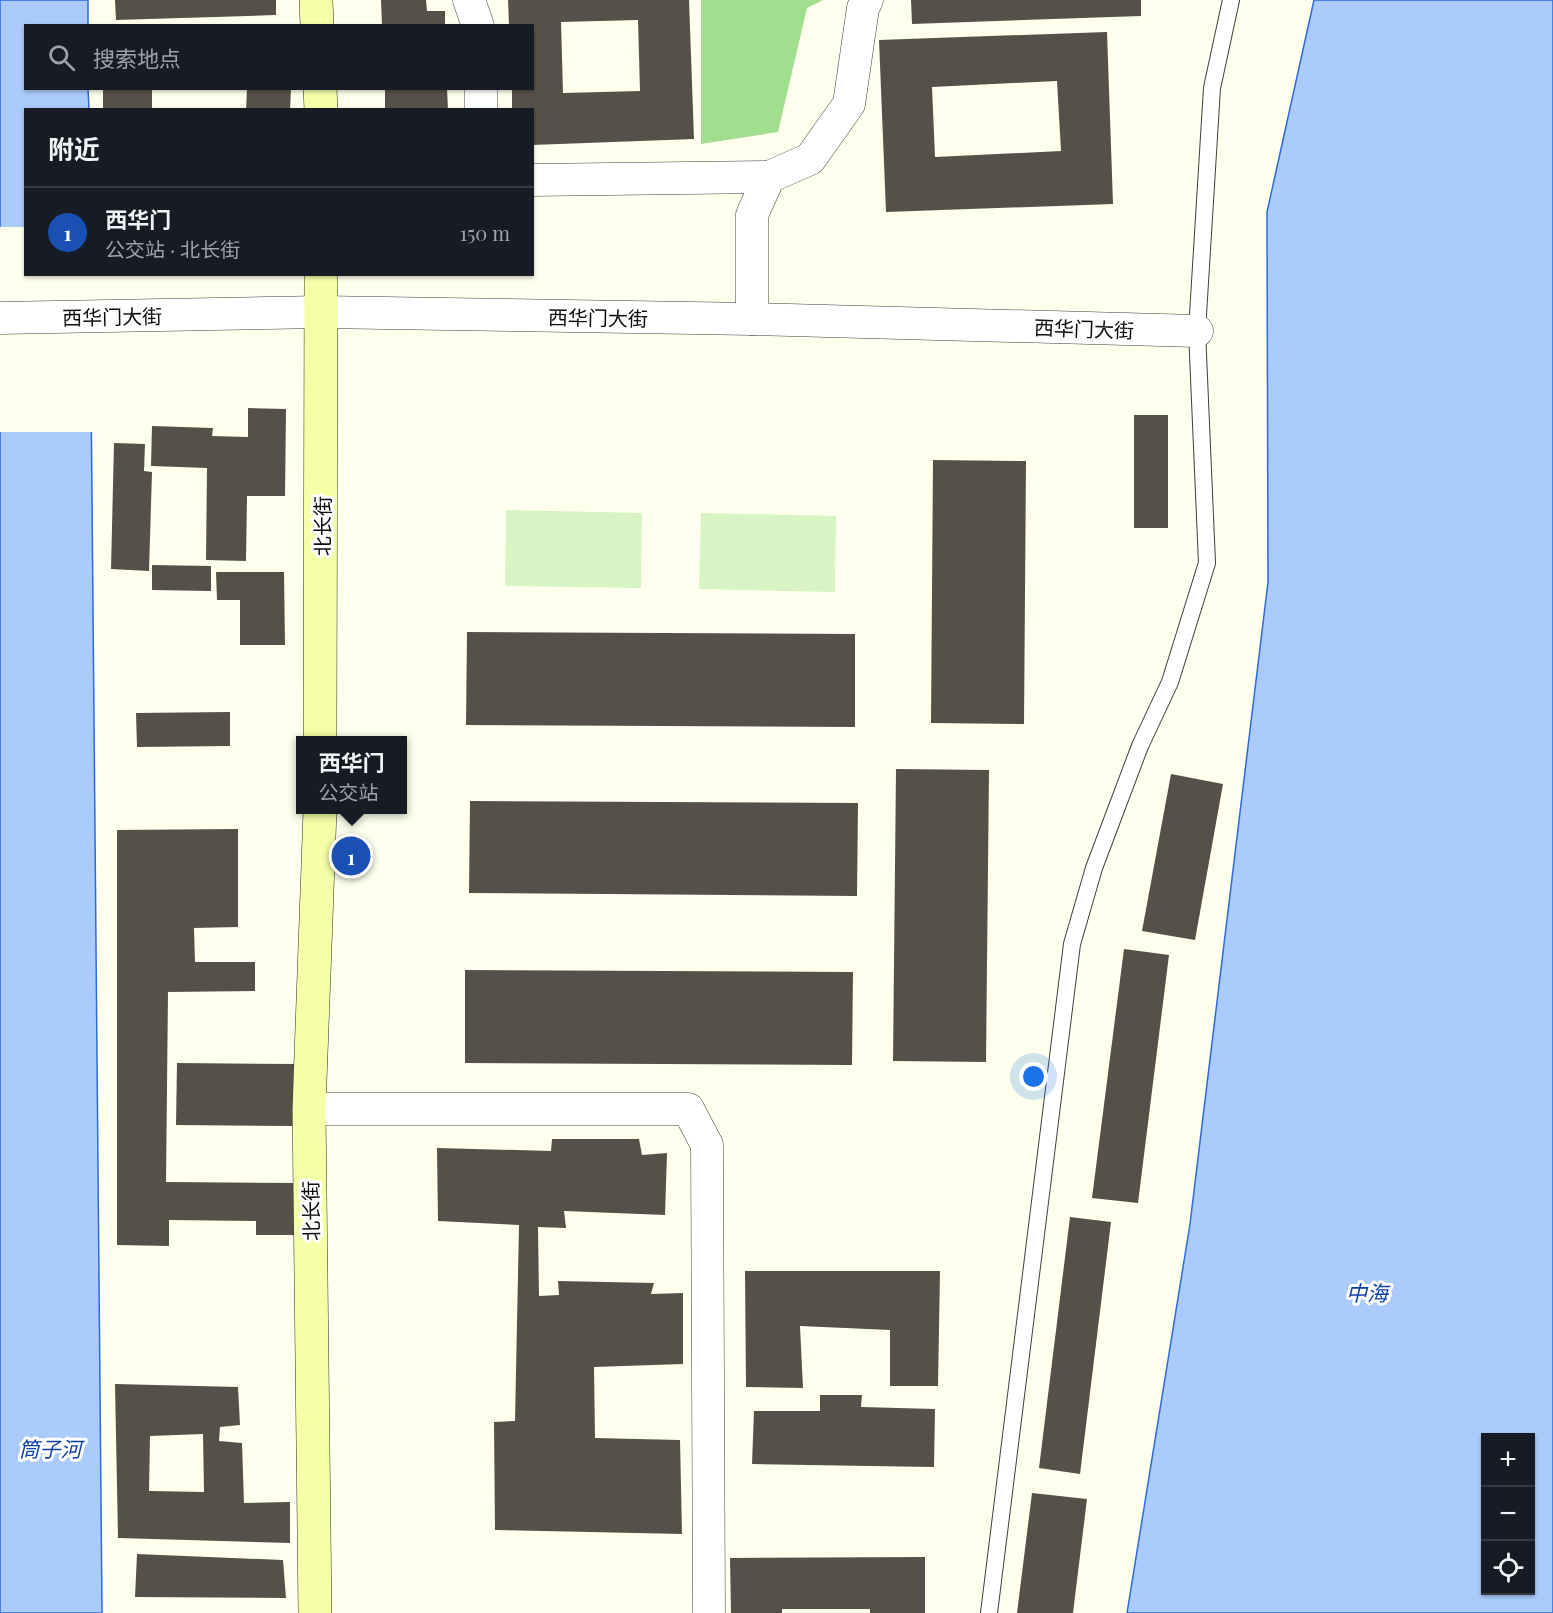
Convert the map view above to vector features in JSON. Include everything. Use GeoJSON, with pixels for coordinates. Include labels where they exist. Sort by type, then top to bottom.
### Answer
{"type":"FeatureCollection","features":[{"type":"Feature","properties":{"kind":"street"},"geometry":{"type":"LineString","coordinates":[[316,0],[317,24]]}},
{"type":"Feature","properties":{"kind":"street"},"geometry":{"type":"LineString","coordinates":[[469,0],[477,24]]}},
{"type":"Feature","properties":{"kind":"street"},"geometry":{"type":"LineString","coordinates":[[534,180],[769,177],[810,159],[849,104],[862,8],[867,0]]}},
{"type":"Feature","properties":{"kind":"street"},"geometry":{"type":"LineString","coordinates":[[320,90],[321,108]]}},
{"type":"Feature","properties":{"kind":"street"},"geometry":{"type":"LineString","coordinates":[[481,90],[482,108]]}},
{"type":"Feature","properties":{"kind":"street"},"geometry":{"type":"LineString","coordinates":[[752,319],[752,215],[769,177]]}},
{"type":"Feature","properties":{"kind":"street","name":"北长街"},"geometry":{"type":"LineString","coordinates":[[320,736],[321,276]]}},
{"type":"Feature","properties":{"kind":"street","name":"西华门大街"},"geometry":{"type":"LineString","coordinates":[[0,318],[321,312],[752,319],[1197,331]]}},
{"type":"Feature","properties":{"kind":"street","name":"北长街"},"geometry":{"type":"LineString","coordinates":[[315,1613],[309,1109],[320,814]]}},
{"type":"Feature","properties":{"kind":"street"},"geometry":{"type":"LineString","coordinates":[[309,1109],[688,1109],[706,1145],[709,1613]]}},
{"type":"Feature","properties":{"kind":"lane"},"geometry":{"type":"LineString","coordinates":[[989,1613],[1072,944],[1094,868],[1140,746],[1170,682],[1207,563],[1197,331],[1212,88],[1231,0]]}},
{"type":"Feature","properties":{"kind":"green space"},"geometry":{"type":"Polygon","coordinates":[[[701,0],[823,0],[807,8],[778,132],[701,144],[701,0]]]}},
{"type":"Feature","properties":{"kind":"green space"},"geometry":{"type":"Polygon","coordinates":[[[506,510],[642,513],[641,588],[505,586],[506,510]]]}},
{"type":"Feature","properties":{"kind":"green space"},"geometry":{"type":"Polygon","coordinates":[[[701,513],[836,516],[835,592],[699,589],[701,513]]]}},
{"type":"Feature","properties":{"kind":"water","name":"筒子河"},"geometry":{"type":"Polygon","coordinates":[[[0,0],[88,0],[88,24],[24,24],[24,90],[88,90],[89,108],[24,108],[24,276],[90,276],[102,1613],[0,1613],[0,0]]]}},
{"type":"Feature","properties":{"kind":"water","name":"中海"},"geometry":{"type":"Polygon","coordinates":[[[1314,0],[1553,0],[1553,1613],[1127,1613],[1190,1224],[1268,582],[1267,212],[1314,0]]]}},
{"type":"Feature","properties":{"kind":"pier"},"geometry":{"type":"Polygon","coordinates":[[[0,227],[24,227],[24,276],[93,276],[96,432],[0,432],[0,227]]]}},
{"type":"Feature","properties":{"kind":"building"},"geometry":{"type":"Polygon","coordinates":[[[115,0],[276,0],[276,15],[116,20],[115,0]]]}},
{"type":"Feature","properties":{"kind":"building"},"geometry":{"type":"Polygon","coordinates":[[[381,0],[426,0],[427,11],[445,11],[445,24],[382,24],[381,0]]]}},
{"type":"Feature","properties":{"kind":"building"},"geometry":{"type":"Polygon","coordinates":[[[508,0],[689,0],[694,139],[534,145],[534,108],[512,108],[512,90],[534,90],[534,24],[509,24],[508,0]],[[638,20],[561,22],[563,93],[640,91],[638,20]]]}},
{"type":"Feature","properties":{"kind":"building"},"geometry":{"type":"Polygon","coordinates":[[[911,0],[1141,0],[1141,16],[912,24],[911,0]]]}},
{"type":"Feature","properties":{"kind":"building"},"geometry":{"type":"Polygon","coordinates":[[[1107,32],[1113,204],[886,212],[879,40],[1107,32]],[[1057,81],[932,87],[935,157],[1061,151],[1057,81]]]}},
{"type":"Feature","properties":{"kind":"building"},"geometry":{"type":"Polygon","coordinates":[[[103,90],[152,90],[152,108],[103,108],[103,90]]]}},
{"type":"Feature","properties":{"kind":"building"},"geometry":{"type":"Polygon","coordinates":[[[247,90],[291,90],[290,108],[246,108],[247,90]]]}},
{"type":"Feature","properties":{"kind":"building"},"geometry":{"type":"Polygon","coordinates":[[[385,90],[447,90],[448,108],[385,108],[385,90]]]}},
{"type":"Feature","properties":{"kind":"building"},"geometry":{"type":"Polygon","coordinates":[[[248,408],[286,409],[285,496],[247,496],[246,561],[206,560],[207,468],[151,466],[152,426],[213,428],[212,436],[248,437],[248,408]]]}},
{"type":"Feature","properties":{"kind":"building"},"geometry":{"type":"Polygon","coordinates":[[[1134,415],[1168,415],[1168,528],[1134,528],[1134,415]]]}},
{"type":"Feature","properties":{"kind":"building"},"geometry":{"type":"Polygon","coordinates":[[[114,443],[145,444],[144,471],[152,472],[149,571],[111,569],[114,443]]]}},
{"type":"Feature","properties":{"kind":"building"},"geometry":{"type":"Polygon","coordinates":[[[933,460],[1026,461],[1024,724],[931,723],[933,460]]]}},
{"type":"Feature","properties":{"kind":"building"},"geometry":{"type":"Polygon","coordinates":[[[152,565],[211,566],[211,591],[152,590],[152,565]]]}},
{"type":"Feature","properties":{"kind":"building"},"geometry":{"type":"Polygon","coordinates":[[[216,572],[284,572],[285,645],[240,645],[240,600],[217,600],[216,572]]]}},
{"type":"Feature","properties":{"kind":"building"},"geometry":{"type":"Polygon","coordinates":[[[467,632],[855,634],[855,727],[466,725],[467,632]]]}},
{"type":"Feature","properties":{"kind":"building"},"geometry":{"type":"Polygon","coordinates":[[[230,712],[230,746],[137,747],[136,713],[230,712]]]}},
{"type":"Feature","properties":{"kind":"building"},"geometry":{"type":"Polygon","coordinates":[[[896,769],[989,770],[986,1062],[893,1061],[896,769]]]}},
{"type":"Feature","properties":{"kind":"building"},"geometry":{"type":"Polygon","coordinates":[[[1171,774],[1223,784],[1195,940],[1142,931],[1171,774]]]}},
{"type":"Feature","properties":{"kind":"building"},"geometry":{"type":"Polygon","coordinates":[[[470,801],[858,803],[857,896],[469,893],[470,801]]]}},
{"type":"Feature","properties":{"kind":"building"},"geometry":{"type":"Polygon","coordinates":[[[238,829],[238,927],[194,928],[195,962],[255,962],[255,991],[168,992],[166,1182],[297,1183],[297,1235],[256,1235],[256,1221],[169,1220],[169,1246],[117,1245],[117,830],[238,829]]]}},
{"type":"Feature","properties":{"kind":"building"},"geometry":{"type":"Polygon","coordinates":[[[1124,949],[1169,955],[1138,1203],[1092,1198],[1124,949]]]}},
{"type":"Feature","properties":{"kind":"building"},"geometry":{"type":"Polygon","coordinates":[[[465,970],[853,972],[852,1065],[465,1063],[465,970]]]}},
{"type":"Feature","properties":{"kind":"building"},"geometry":{"type":"Polygon","coordinates":[[[177,1063],[294,1064],[293,1126],[176,1125],[177,1063]]]}},
{"type":"Feature","properties":{"kind":"building"},"geometry":{"type":"Polygon","coordinates":[[[552,1139],[639,1139],[642,1155],[667,1153],[665,1215],[564,1211],[566,1228],[538,1227],[539,1296],[559,1295],[558,1281],[654,1283],[651,1294],[683,1293],[683,1364],[594,1367],[595,1438],[680,1440],[682,1534],[495,1530],[494,1422],[515,1421],[519,1225],[438,1221],[437,1148],[551,1151],[552,1139]]]}},
{"type":"Feature","properties":{"kind":"building"},"geometry":{"type":"Polygon","coordinates":[[[1070,1217],[1111,1222],[1080,1474],[1039,1468],[1070,1217]]]}},
{"type":"Feature","properties":{"kind":"building"},"geometry":{"type":"Polygon","coordinates":[[[745,1271],[940,1271],[938,1386],[890,1386],[890,1330],[800,1326],[803,1388],[746,1387],[745,1271]]]}},
{"type":"Feature","properties":{"kind":"building"},"geometry":{"type":"Polygon","coordinates":[[[115,1384],[238,1387],[240,1425],[220,1427],[219,1441],[242,1443],[244,1503],[290,1502],[290,1543],[118,1538],[115,1384]],[[203,1434],[150,1436],[149,1491],[204,1492],[203,1434]]]}},
{"type":"Feature","properties":{"kind":"building"},"geometry":{"type":"Polygon","coordinates":[[[820,1395],[862,1395],[861,1407],[935,1409],[934,1467],[752,1464],[754,1411],[820,1411],[820,1395]]]}},
{"type":"Feature","properties":{"kind":"building"},"geometry":{"type":"Polygon","coordinates":[[[1032,1493],[1087,1499],[1073,1613],[1017,1613],[1032,1493]]]}},
{"type":"Feature","properties":{"kind":"building"},"geometry":{"type":"Polygon","coordinates":[[[137,1554],[283,1560],[286,1598],[135,1597],[137,1554]]]}},
{"type":"Feature","properties":{"kind":"building"},"geometry":{"type":"Polygon","coordinates":[[[925,1557],[925,1613],[870,1613],[870,1609],[782,1609],[782,1613],[731,1613],[730,1558],[925,1557]]]}},
{"type":"Feature","properties":{"kind":"place","name":"西华门"},"geometry":{"type":"Point","coordinates":[351,856]}}]}
